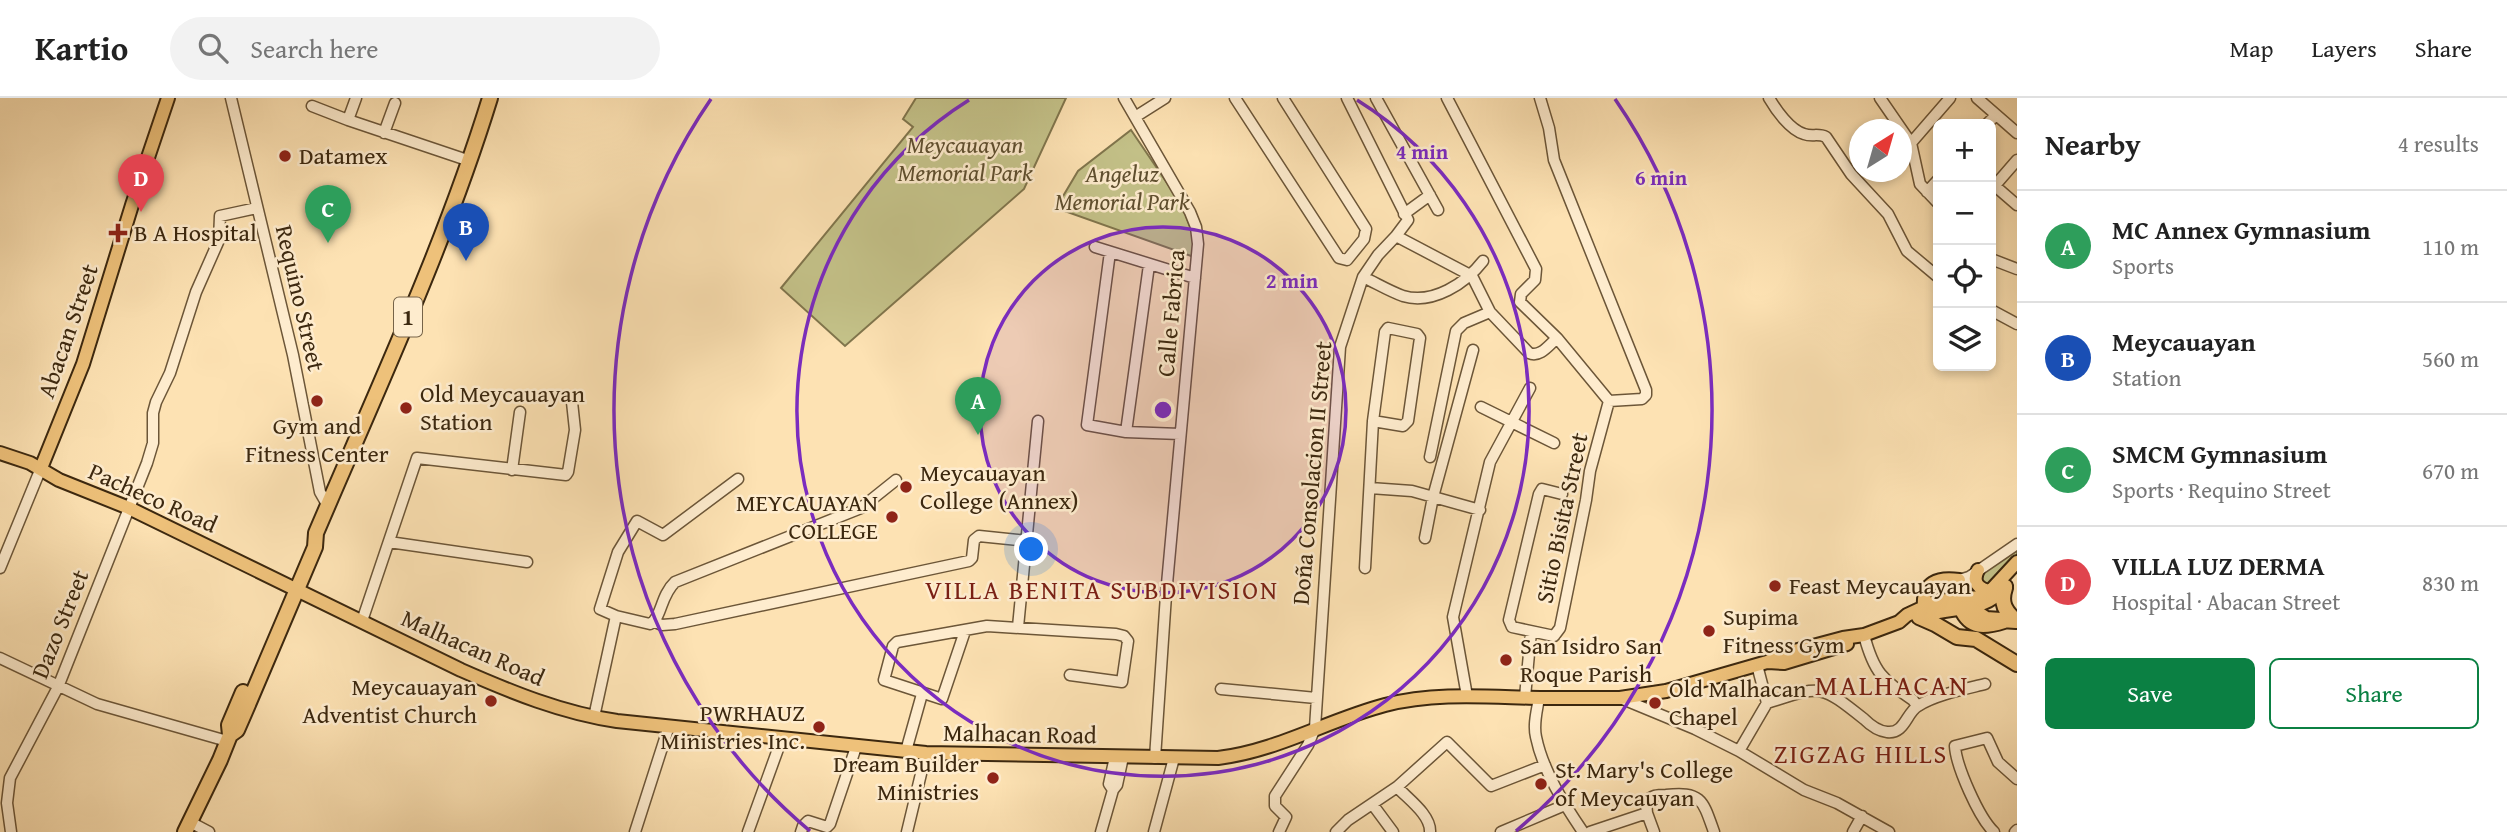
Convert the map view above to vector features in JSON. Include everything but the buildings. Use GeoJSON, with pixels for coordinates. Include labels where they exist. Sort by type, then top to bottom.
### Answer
{"type":"FeatureCollection","features":[{"type":"Feature","properties":{"kind":"highway","name":"1"},"geometry":{"type":"LineString","coordinates":[[188,827],[228,738],[229,725],[293,587],[315,547],[316,533],[435,253],[490,98]]}},
{"type":"Feature","properties":{"kind":"highway"},"geometry":{"type":"LineString","coordinates":[[1961,606],[1965,618],[1976,626],[2012,621],[2003,604],[2005,588]]}},
{"type":"Feature","properties":{"kind":"highway"},"geometry":{"type":"LineString","coordinates":[[1961,606],[1958,625],[1963,636],[1984,643],[2017,664]]}},
{"type":"Feature","properties":{"kind":"highway"},"geometry":{"type":"LineString","coordinates":[[1922,612],[1935,624],[1958,637],[1967,637]]}},
{"type":"Feature","properties":{"kind":"main road","name":"Abacan Street"},"geometry":{"type":"LineString","coordinates":[[41,468],[83,364],[167,100]]}},
{"type":"Feature","properties":{"kind":"main road","name":"Pacheco Road"},"geometry":{"type":"LineString","coordinates":[[0,453],[41,468],[59,480],[129,508],[293,587]]}},
{"type":"Feature","properties":{"kind":"main road"},"geometry":{"type":"LineString","coordinates":[[1978,570],[1976,584],[1990,591],[2017,562]]}},
{"type":"Feature","properties":{"kind":"main road","name":"Malhacan Road"},"geometry":{"type":"LineString","coordinates":[[293,587],[509,691],[594,718],[926,753],[1218,758],[1278,745],[1315,728],[1385,705],[1422,698],[1620,698],[1666,691],[1762,664],[1783,654],[1843,638],[1860,637],[1899,622],[1910,622],[1922,612],[1990,602],[2017,573]]}},
{"type":"Feature","properties":{"kind":"main road"},"geometry":{"type":"LineString","coordinates":[[1922,612],[1924,594],[1933,582],[1939,579],[1959,580]]}},
{"type":"Feature","properties":{"kind":"main road","name":"Malhacan Road"},"geometry":{"type":"LineString","coordinates":[[1961,606],[1990,591]]}},
{"type":"Feature","properties":{"kind":"street","name":"Requino Street"},"geometry":{"type":"LineString","coordinates":[[230,98],[293,355],[320,492],[328,506]]}},
{"type":"Feature","properties":{"kind":"street"},"geometry":{"type":"LineString","coordinates":[[348,120],[356,98]]}},
{"type":"Feature","properties":{"kind":"street","name":"Calle Fabrica"},"geometry":{"type":"LineString","coordinates":[[1124,98],[1192,216],[1198,244],[1180,433],[1155,758]]}},
{"type":"Feature","properties":{"kind":"street"},"geometry":{"type":"LineString","coordinates":[[1135,117],[1165,98]]}},
{"type":"Feature","properties":{"kind":"street"},"geometry":{"type":"LineString","coordinates":[[1235,98],[1339,258],[1347,260],[1364,239],[1366,229],[1283,98]]}},
{"type":"Feature","properties":{"kind":"street"},"geometry":{"type":"LineString","coordinates":[[1347,98],[1408,220],[1396,236],[1472,276],[1490,312],[1529,353],[1540,353],[1557,338]]}},
{"type":"Feature","properties":{"kind":"street"},"geometry":{"type":"LineString","coordinates":[[1376,98],[1438,210]]}},
{"type":"Feature","properties":{"kind":"street"},"geometry":{"type":"LineString","coordinates":[[1447,98],[1536,269],[1535,280],[1521,294],[1520,302],[1557,338],[1609,401],[1642,399],[1646,390],[1554,160],[1549,128],[1540,98]]}},
{"type":"Feature","properties":{"kind":"street"},"geometry":{"type":"LineString","coordinates":[[1769,98],[1801,134],[1821,134],[1826,137],[1851,174],[1891,217],[1907,251],[1933,273]]}},
{"type":"Feature","properties":{"kind":"street"},"geometry":{"type":"LineString","coordinates":[[1912,141],[1950,98]]}},
{"type":"Feature","properties":{"kind":"street"},"geometry":{"type":"LineString","coordinates":[[1977,98],[2017,133]]}},
{"type":"Feature","properties":{"kind":"street"},"geometry":{"type":"LineString","coordinates":[[1885,100],[1896,119]]}},
{"type":"Feature","properties":{"kind":"street"},"geometry":{"type":"LineString","coordinates":[[384,133],[395,103]]}},
{"type":"Feature","properties":{"kind":"street"},"geometry":{"type":"LineString","coordinates":[[312,106],[384,133],[470,160]]}},
{"type":"Feature","properties":{"kind":"street"},"geometry":{"type":"LineString","coordinates":[[1992,119],[1996,115]]}},
{"type":"Feature","properties":{"kind":"street"},"geometry":{"type":"LineString","coordinates":[[1912,151],[1920,184],[1933,198]]}},
{"type":"Feature","properties":{"kind":"street"},"geometry":{"type":"LineString","coordinates":[[1996,184],[2017,160]]}},
{"type":"Feature","properties":{"kind":"street"},"geometry":{"type":"LineString","coordinates":[[1927,192],[1936,182]]}},
{"type":"Feature","properties":{"kind":"street"},"geometry":{"type":"LineString","coordinates":[[1996,190],[2017,205]]}},
{"type":"Feature","properties":{"kind":"street"},"geometry":{"type":"LineString","coordinates":[[1404,214],[1430,195]]}},
{"type":"Feature","properties":{"kind":"street","name":"Dazo Street"},"geometry":{"type":"LineString","coordinates":[[11,832],[7,803],[10,778],[58,687],[129,508],[153,443],[153,412],[156,402],[170,373],[196,292],[219,240],[220,216],[257,208]]}},
{"type":"Feature","properties":{"kind":"street","name":"Doña Consolacion II Street"},"geometry":{"type":"LineString","coordinates":[[1315,728],[1340,346],[1363,277],[1378,255],[1396,236]]}},
{"type":"Feature","properties":{"kind":"street"},"geometry":{"type":"LineString","coordinates":[[1096,247],[1195,278]]}},
{"type":"Feature","properties":{"kind":"street"},"geometry":{"type":"LineString","coordinates":[[1110,252],[1087,421],[1090,427],[1126,432],[1180,433]]}},
{"type":"Feature","properties":{"kind":"street"},"geometry":{"type":"LineString","coordinates":[[1363,277],[1404,296],[1422,297],[1441,294],[1472,276],[1483,261]]}},
{"type":"Feature","properties":{"kind":"street"},"geometry":{"type":"LineString","coordinates":[[1996,261],[2017,269]]}},
{"type":"Feature","properties":{"kind":"street"},"geometry":{"type":"LineString","coordinates":[[1126,432],[1149,265]]}},
{"type":"Feature","properties":{"kind":"street"},"geometry":{"type":"LineString","coordinates":[[1430,457],[1456,331],[1464,323],[1490,312]]}},
{"type":"Feature","properties":{"kind":"street"},"geometry":{"type":"LineString","coordinates":[[1996,313],[2017,324]]}},
{"type":"Feature","properties":{"kind":"street"},"geometry":{"type":"LineString","coordinates":[[1365,568],[1373,421],[1386,330],[1417,334],[1420,338],[1408,421],[1404,426],[1373,421]]}},
{"type":"Feature","properties":{"kind":"street"},"geometry":{"type":"LineString","coordinates":[[1425,538],[1433,497],[1473,350]]}},
{"type":"Feature","properties":{"kind":"street"},"geometry":{"type":"LineString","coordinates":[[1467,696],[1453,617],[1490,462],[1530,388]]}},
{"type":"Feature","properties":{"kind":"street","name":"Sitio Bisita Street"},"geometry":{"type":"LineString","coordinates":[[1525,697],[1531,632],[1554,636],[1560,628],[1590,471],[1609,401]]}},
{"type":"Feature","properties":{"kind":"street"},"geometry":{"type":"LineString","coordinates":[[362,621],[417,457],[562,475],[568,472],[575,430],[572,402]]}},
{"type":"Feature","properties":{"kind":"street"},"geometry":{"type":"LineString","coordinates":[[1481,407],[1554,443]]}},
{"type":"Feature","properties":{"kind":"street"},"geometry":{"type":"LineString","coordinates":[[512,470],[520,412]]}},
{"type":"Feature","properties":{"kind":"street"},"geometry":{"type":"LineString","coordinates":[[1018,627],[1038,421]]}},
{"type":"Feature","properties":{"kind":"street","name":"Abacan Street"},"geometry":{"type":"LineString","coordinates":[[0,568],[41,468]]}},
{"type":"Feature","properties":{"kind":"street"},"geometry":{"type":"LineString","coordinates":[[738,479],[663,535],[637,521],[618,551],[600,609],[616,616],[650,624],[675,624],[971,560],[974,540],[979,536],[1027,541]]}},
{"type":"Feature","properties":{"kind":"street"},"geometry":{"type":"LineString","coordinates":[[655,622],[667,589],[676,582],[861,508],[896,480]]}},
{"type":"Feature","properties":{"kind":"street"},"geometry":{"type":"LineString","coordinates":[[1370,488],[1412,491],[1480,510]]}},
{"type":"Feature","properties":{"kind":"street"},"geometry":{"type":"LineString","coordinates":[[1531,632],[1512,627],[1509,620],[1539,494],[1542,489],[1563,494]]}},
{"type":"Feature","properties":{"kind":"street"},"geometry":{"type":"LineString","coordinates":[[389,542],[527,562]]}},
{"type":"Feature","properties":{"kind":"street"},"geometry":{"type":"LineString","coordinates":[[1961,606],[1959,580],[2017,544]]}},
{"type":"Feature","properties":{"kind":"street"},"geometry":{"type":"LineString","coordinates":[[594,718],[616,616]]}},
{"type":"Feature","properties":{"kind":"street"},"geometry":{"type":"LineString","coordinates":[[965,631],[943,698],[940,700],[884,680],[893,646],[904,639],[987,626],[1116,634],[1124,636],[1128,641],[1122,682],[1070,675]]}},
{"type":"Feature","properties":{"kind":"street"},"geometry":{"type":"LineString","coordinates":[[1860,637],[1878,673],[1917,706]]}},
{"type":"Feature","properties":{"kind":"street"},"geometry":{"type":"LineString","coordinates":[[0,658],[97,704],[228,738]]}},
{"type":"Feature","properties":{"kind":"street"},"geometry":{"type":"LineString","coordinates":[[1740,751],[1767,703],[1762,664]]}},
{"type":"Feature","properties":{"kind":"street"},"geometry":{"type":"LineString","coordinates":[[1767,703],[1802,692],[1824,691],[1836,697],[1871,725],[1885,732],[1894,732],[1902,727],[1917,706],[1984,684]]}},
{"type":"Feature","properties":{"kind":"street"},"geometry":{"type":"LineString","coordinates":[[1221,689],[1316,698]]}},
{"type":"Feature","properties":{"kind":"street"},"geometry":{"type":"LineString","coordinates":[[906,751],[922,694]]}},
{"type":"Feature","properties":{"kind":"street"},"geometry":{"type":"LineString","coordinates":[[1539,698],[1535,736],[1545,765],[1565,805],[1583,832]]}},
{"type":"Feature","properties":{"kind":"street"},"geometry":{"type":"LineString","coordinates":[[1620,698],[1740,751],[1804,790],[1862,816],[1889,832]]}},
{"type":"Feature","properties":{"kind":"street"},"geometry":{"type":"LineString","coordinates":[[635,832],[669,726]]}},
{"type":"Feature","properties":{"kind":"street"},"geometry":{"type":"LineString","coordinates":[[1279,832],[1286,817],[1275,806],[1275,796],[1308,745],[1315,728]]}},
{"type":"Feature","properties":{"kind":"street"},"geometry":{"type":"LineString","coordinates":[[748,832],[782,738]]}},
{"type":"Feature","properties":{"kind":"street"},"geometry":{"type":"LineString","coordinates":[[1994,832],[1969,789],[1959,766],[1955,746],[1987,738],[1998,762],[2017,779]]}},
{"type":"Feature","properties":{"kind":"street"},"geometry":{"type":"LineString","coordinates":[[1336,832],[1348,820],[1397,788],[1447,743],[1491,786],[1545,765]]}},
{"type":"Feature","properties":{"kind":"street"},"geometry":{"type":"LineString","coordinates":[[801,832],[808,821],[827,827],[830,824],[856,747]]}},
{"type":"Feature","properties":{"kind":"street"},"geometry":{"type":"LineString","coordinates":[[906,832],[926,753]]}},
{"type":"Feature","properties":{"kind":"street"},"geometry":{"type":"LineString","coordinates":[[1101,832],[1113,790],[1117,785],[1119,757]]}},
{"type":"Feature","properties":{"kind":"street"},"geometry":{"type":"LineString","coordinates":[[1154,832],[1174,758]]}},
{"type":"Feature","properties":{"kind":"street"},"geometry":{"type":"LineString","coordinates":[[1397,788],[1427,819],[1430,832]]}},
{"type":"Feature","properties":{"kind":"street"},"geometry":{"type":"LineString","coordinates":[[1654,832],[1646,802],[1652,796],[1691,794],[1703,802],[1714,832]]}},
{"type":"Feature","properties":{"kind":"street"},"geometry":{"type":"LineString","coordinates":[[1373,805],[1392,832]]}},
{"type":"Feature","properties":{"kind":"street"},"geometry":{"type":"LineString","coordinates":[[1501,832],[1565,805]]}},
{"type":"Feature","properties":{"kind":"street"},"geometry":{"type":"LineString","coordinates":[[1590,832],[1647,813]]}},
{"type":"Feature","properties":{"kind":"street"},"geometry":{"type":"LineString","coordinates":[[1853,832],[1862,816]]}},
{"type":"Feature","properties":{"kind":"street"},"geometry":{"type":"LineString","coordinates":[[188,827],[209,832]]}},
{"type":"Feature","properties":{"kind":"green space","name":"Meycauayan Memorial Park"},"geometry":{"type":"Polygon","coordinates":[[[916,98],[1066,98],[1024,189],[845,346],[781,288],[913,127],[903,119],[916,98]]]}},
{"type":"Feature","properties":{"kind":"green space","name":"Angeluz Memorial Park"},"geometry":{"type":"Polygon","coordinates":[[[1131,130],[1182,205],[1193,235],[1194,257],[1056,208],[1078,171],[1131,130]]]}},
{"type":"Feature","properties":{"kind":"green space"},"geometry":{"type":"Polygon","coordinates":[[[2017,549],[2017,557],[1989,584],[1984,585],[1979,576],[2017,549]]]}},
{"type":"Feature","properties":{"kind":"place","name":"Datamex"},"geometry":{"type":"Point","coordinates":[285,156]}},
{"type":"Feature","properties":{"kind":"place","name":"VILLA LUZ DERMA"},"geometry":{"type":"Point","coordinates":[141,212]}},
{"type":"Feature","properties":{"kind":"place","name":"B A Hospital"},"geometry":{"type":"Point","coordinates":[118,233]}},
{"type":"Feature","properties":{"kind":"place","name":"SMCM Gymnasium"},"geometry":{"type":"Point","coordinates":[328,243]}},
{"type":"Feature","properties":{"kind":"place","name":"Meycauayan"},"geometry":{"type":"Point","coordinates":[466,261]}},
{"type":"Feature","properties":{"kind":"place","name":"Gym and Fitness Center"},"geometry":{"type":"Point","coordinates":[317,401]}},
{"type":"Feature","properties":{"kind":"place","name":"Old Meycauayan Station"},"geometry":{"type":"Point","coordinates":[406,408]}},
{"type":"Feature","properties":{"kind":"place","name":"MC Annex Gymnasium"},"geometry":{"type":"Point","coordinates":[978,435]}},
{"type":"Feature","properties":{"kind":"place","name":"Meycauayan College (Annex)"},"geometry":{"type":"Point","coordinates":[906,487]}},
{"type":"Feature","properties":{"kind":"place","name":"MEYCAUAYAN COLLEGE"},"geometry":{"type":"Point","coordinates":[892,517]}},
{"type":"Feature","properties":{"kind":"place","name":"Feast Meycauayan"},"geometry":{"type":"Point","coordinates":[1775,586]}},
{"type":"Feature","properties":{"kind":"place","name":"Supima Fitness Gym"},"geometry":{"type":"Point","coordinates":[1709,631]}},
{"type":"Feature","properties":{"kind":"place","name":"San Isidro San Roque Parish"},"geometry":{"type":"Point","coordinates":[1506,660]}},
{"type":"Feature","properties":{"kind":"place","name":"Meycauayan Adventist Church"},"geometry":{"type":"Point","coordinates":[491,701]}},
{"type":"Feature","properties":{"kind":"place","name":"Old Malhacan Chapel"},"geometry":{"type":"Point","coordinates":[1655,703]}},
{"type":"Feature","properties":{"kind":"place","name":"PWRHAUZ Ministries Inc."},"geometry":{"type":"Point","coordinates":[819,727]}},
{"type":"Feature","properties":{"kind":"place","name":"Dream Builder Ministries"},"geometry":{"type":"Point","coordinates":[993,778]}},
{"type":"Feature","properties":{"kind":"place","name":"St. Mary's College of Meycauyan"},"geometry":{"type":"Point","coordinates":[1541,784]}},
{"type":"Feature","properties":{"kind":"district","name":"VILLA BENITA SUBDIVISION"},"geometry":{"type":"Point","coordinates":[1102,590]}},
{"type":"Feature","properties":{"kind":"district","name":"MALHACAN"},"geometry":{"type":"Point","coordinates":[1892,685]}},
{"type":"Feature","properties":{"kind":"district","name":"ZIGZAG HILLS"},"geometry":{"type":"Point","coordinates":[1861,754]}}]}
